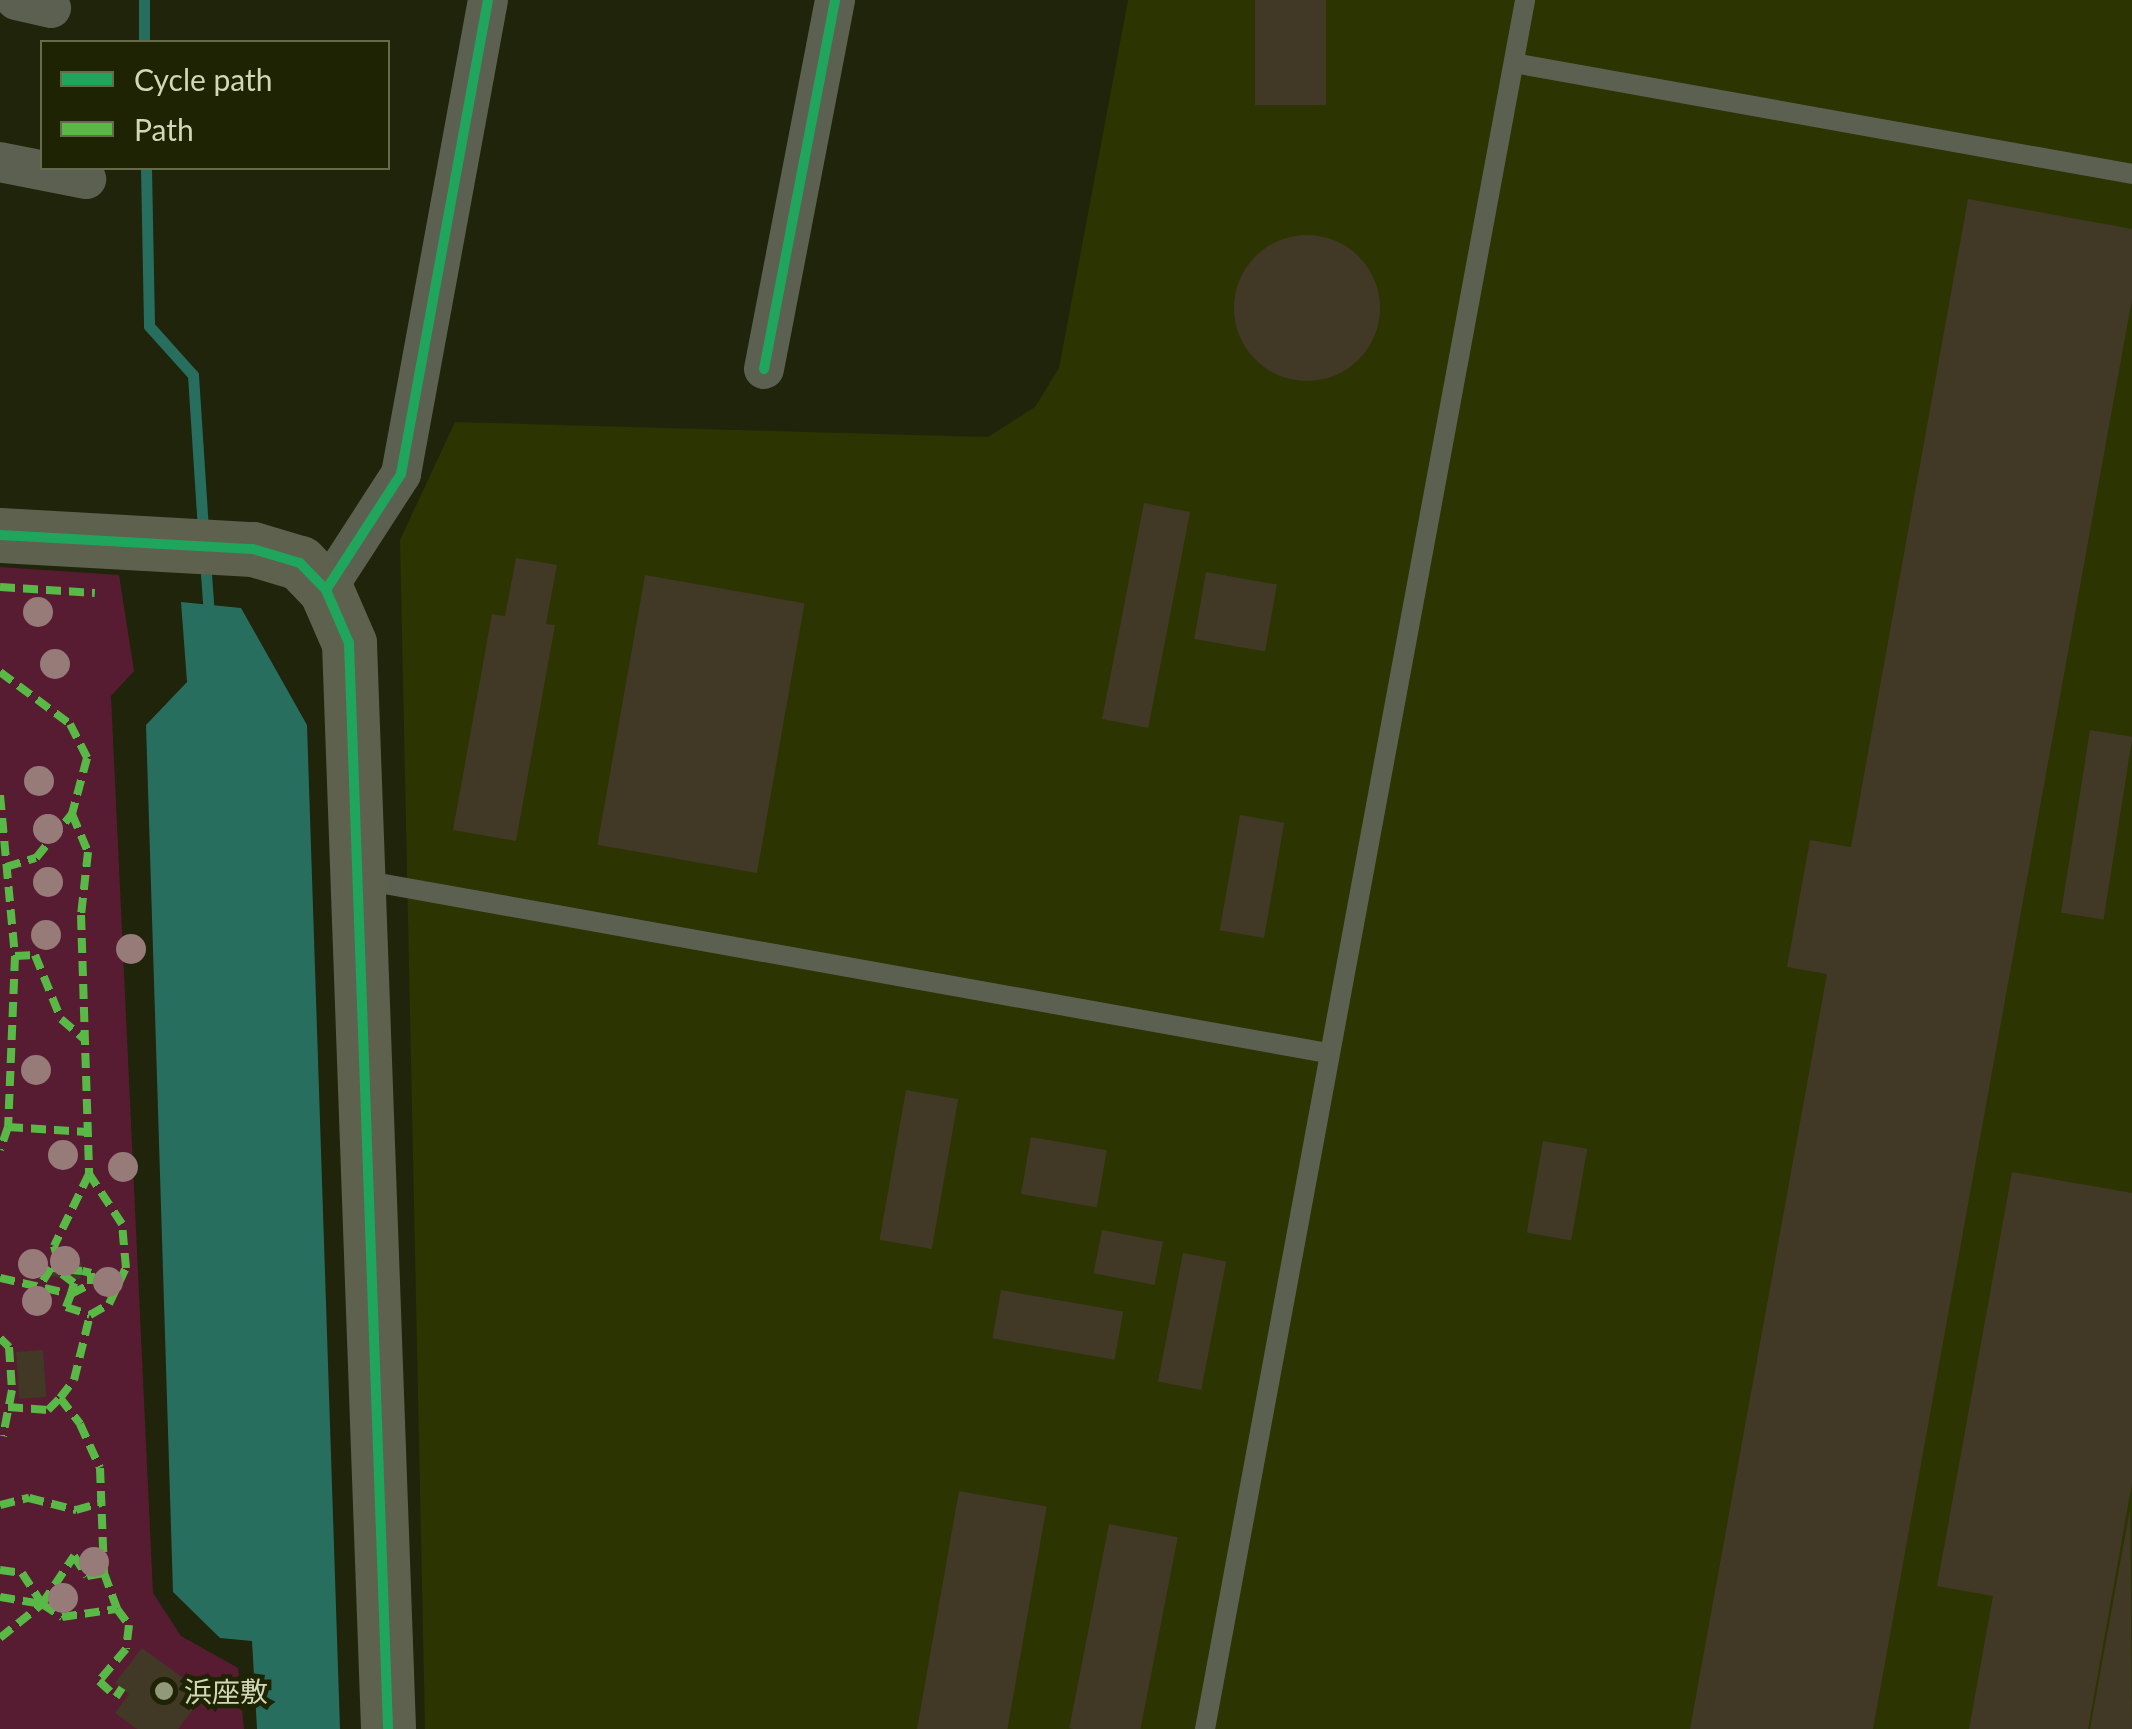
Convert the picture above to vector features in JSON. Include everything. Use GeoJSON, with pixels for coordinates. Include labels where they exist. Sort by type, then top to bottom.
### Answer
{"type":"FeatureCollection","features":[{"type":"Feature","properties":{"kind":"street"},"geometry":{"type":"LineString","coordinates":[[326,590],[401,474],[488,0]]}},
{"type":"Feature","properties":{"kind":"street"},"geometry":{"type":"LineString","coordinates":[[764,369],[835,0]]}},
{"type":"Feature","properties":{"kind":"street"},"geometry":{"type":"LineString","coordinates":[[0,162],[40,169]]}},
{"type":"Feature","properties":{"kind":"street"},"geometry":{"type":"LineString","coordinates":[[43,170],[86,178]]}},
{"type":"Feature","properties":{"kind":"street"},"geometry":{"type":"LineString","coordinates":[[0,534],[253,549],[300,563],[326,590],[350,643],[388,1729]]}},
{"type":"Feature","properties":{"kind":"lane"},"geometry":{"type":"LineString","coordinates":[[1204,1729],[1525,0]]}},
{"type":"Feature","properties":{"kind":"lane"},"geometry":{"type":"LineString","coordinates":[[1514,62],[2132,174]]}},
{"type":"Feature","properties":{"kind":"lane"},"geometry":{"type":"LineString","coordinates":[[360,879],[1328,1053]]}},
{"type":"Feature","properties":{"kind":"shaded area"},"geometry":{"type":"Polygon","coordinates":[[[1128,0],[2132,0],[2132,1729],[425,1729],[400,540],[455,422],[988,437],[1035,407],[1059,368],[1128,0]]]}},
{"type":"Feature","properties":{"kind":"shaded area"},"geometry":{"type":"Polygon","coordinates":[[[0,567],[119,575],[134,671],[111,696],[153,1593],[181,1636],[238,1668],[244,1729],[0,1729],[0,567]]]}},
{"type":"Feature","properties":{"kind":"water"},"geometry":{"type":"Polygon","coordinates":[[[181,602],[241,608],[307,725],[340,1729],[257,1729],[252,1641],[220,1638],[173,1592],[146,725],[187,682],[181,602]]]}},
{"type":"Feature","properties":{"kind":"building"},"geometry":{"type":"Polygon","coordinates":[[[1255,0],[1326,0],[1326,105],[1255,105],[1255,0]]]}},
{"type":"Feature","properties":{"kind":"building"},"geometry":{"type":"Polygon","coordinates":[[[1968,199],[2132,229],[2132,299],[1873,1729],[1690,1729],[1827,974],[1787,967],[1810,840],[1851,847],[1968,199]]]}},
{"type":"Feature","properties":{"kind":"building"},"geometry":{"type":"Polygon","coordinates":[[[1307,235],[1335,241],[1359,256],[1374,280],[1380,308],[1374,336],[1359,360],[1335,375],[1307,381],[1279,375],[1255,360],[1240,336],[1234,308],[1240,280],[1255,256],[1279,241],[1307,235]]]}},
{"type":"Feature","properties":{"kind":"building"},"geometry":{"type":"Polygon","coordinates":[[[1144,503],[1190,512],[1148,728],[1102,719],[1144,503]]]}},
{"type":"Feature","properties":{"kind":"building"},"geometry":{"type":"Polygon","coordinates":[[[516,558],[557,565],[546,624],[555,625],[516,841],[453,830],[492,614],[505,616],[516,558]]]}},
{"type":"Feature","properties":{"kind":"building"},"geometry":{"type":"Polygon","coordinates":[[[1206,572],[1277,585],[1265,651],[1194,639],[1206,572]]]}},
{"type":"Feature","properties":{"kind":"building"},"geometry":{"type":"Polygon","coordinates":[[[645,575],[805,603],[757,873],[597,845],[645,575]]]}},
{"type":"Feature","properties":{"kind":"building"},"geometry":{"type":"Polygon","coordinates":[[[2090,730],[2132,737],[2104,919],[2061,913],[2090,730]]]}},
{"type":"Feature","properties":{"kind":"building"},"geometry":{"type":"Polygon","coordinates":[[[1240,815],[1284,823],[1264,938],[1220,930],[1240,815]]]}},
{"type":"Feature","properties":{"kind":"building"},"geometry":{"type":"Polygon","coordinates":[[[906,1090],[958,1099],[932,1249],[880,1240],[906,1090]]]}},
{"type":"Feature","properties":{"kind":"building"},"geometry":{"type":"Polygon","coordinates":[[[1031,1137],[1107,1150],[1097,1207],[1021,1194],[1031,1137]]]}},
{"type":"Feature","properties":{"kind":"building"},"geometry":{"type":"Polygon","coordinates":[[[1543,1141],[1587,1149],[1571,1240],[1527,1233],[1543,1141]]]}},
{"type":"Feature","properties":{"kind":"building"},"geometry":{"type":"Polygon","coordinates":[[[2012,1172],[2132,1193],[2132,1483],[2088,1729],[1969,1729],[1993,1596],[1937,1586],[2012,1172]]]}},
{"type":"Feature","properties":{"kind":"building"},"geometry":{"type":"Polygon","coordinates":[[[1102,1230],[1163,1242],[1154,1285],[1094,1273],[1102,1230]]]}},
{"type":"Feature","properties":{"kind":"building"},"geometry":{"type":"Polygon","coordinates":[[[1183,1253],[1226,1261],[1201,1390],[1158,1382],[1183,1253]]]}},
{"type":"Feature","properties":{"kind":"building"},"geometry":{"type":"Polygon","coordinates":[[[52,1260],[82,1263],[80,1279],[50,1276],[52,1260]]]}},
{"type":"Feature","properties":{"kind":"building"},"geometry":{"type":"Polygon","coordinates":[[[1001,1290],[1123,1312],[1115,1360],[992,1338],[1001,1290]]]}},
{"type":"Feature","properties":{"kind":"building"},"geometry":{"type":"Polygon","coordinates":[[[43,1350],[46,1397],[19,1399],[16,1352],[43,1350]]]}},
{"type":"Feature","properties":{"kind":"building"},"geometry":{"type":"Polygon","coordinates":[[[959,1491],[1047,1506],[1007,1729],[917,1729],[959,1491]]]}},
{"type":"Feature","properties":{"kind":"building"},"geometry":{"type":"Polygon","coordinates":[[[2130,1509],[2132,1729],[2090,1729],[2130,1509]]]}},
{"type":"Feature","properties":{"kind":"building"},"geometry":{"type":"Polygon","coordinates":[[[1109,1524],[1178,1537],[1140,1729],[1069,1728],[1109,1524]]]}},
{"type":"Feature","properties":{"kind":"building","name":"浜座敷"},"geometry":{"type":"Polygon","coordinates":[[[142,1648],[205,1694],[178,1729],[137,1729],[115,1713],[129,1694],[115,1683],[142,1648]]]}},
{"type":"Feature","properties":{"kind":"waterway"},"geometry":{"type":"LineString","coordinates":[[144,0],[144,40]]}},
{"type":"Feature","properties":{"kind":"waterway"},"geometry":{"type":"LineString","coordinates":[[146,170],[149,326],[193,375],[203,531]]}},
{"type":"Feature","properties":{"kind":"waterway"},"geometry":{"type":"LineString","coordinates":[[205,560],[209,616]]}},
{"type":"Feature","properties":{"kind":"marked path"},"geometry":{"type":"LineString","coordinates":[[0,587],[95,593]]}},
{"type":"Feature","properties":{"kind":"marked path"},"geometry":{"type":"LineString","coordinates":[[0,672],[70,724],[87,758],[72,814],[88,852],[81,915],[89,1174],[54,1246],[62,1274],[74,1283],[71,1294],[91,1284],[91,1273],[82,1271],[51,1268],[39,1287]]}},
{"type":"Feature","properties":{"kind":"marked path"},"geometry":{"type":"LineString","coordinates":[[0,795],[15,956],[8,1127],[0,1150]]}},
{"type":"Feature","properties":{"kind":"marked path"},"geometry":{"type":"LineString","coordinates":[[6,867],[36,858],[72,814]]}},
{"type":"Feature","properties":{"kind":"marked path"},"geometry":{"type":"LineString","coordinates":[[15,956],[35,955],[61,1019],[85,1040]]}},
{"type":"Feature","properties":{"kind":"marked path"},"geometry":{"type":"LineString","coordinates":[[8,1127],[87,1132]]}},
{"type":"Feature","properties":{"kind":"marked path"},"geometry":{"type":"LineString","coordinates":[[60,1398],[74,1380],[90,1315],[109,1304],[126,1268],[122,1224],[89,1174]]}},
{"type":"Feature","properties":{"kind":"marked path"},"geometry":{"type":"LineString","coordinates":[[0,1278],[71,1294],[66,1307],[90,1315]]}},
{"type":"Feature","properties":{"kind":"marked path"},"geometry":{"type":"LineString","coordinates":[[0,1338],[9,1347],[12,1390],[3,1436]]}},
{"type":"Feature","properties":{"kind":"marked path"},"geometry":{"type":"LineString","coordinates":[[8,1407],[48,1410],[60,1398],[80,1424],[100,1468],[104,1573],[117,1609]]}},
{"type":"Feature","properties":{"kind":"marked path"},"geometry":{"type":"LineString","coordinates":[[0,1505],[29,1498],[76,1510],[101,1503]]}},
{"type":"Feature","properties":{"kind":"marked path"},"geometry":{"type":"LineString","coordinates":[[0,1638],[42,1604],[74,1556],[87,1576],[104,1573]]}},
{"type":"Feature","properties":{"kind":"marked path"},"geometry":{"type":"LineString","coordinates":[[0,1570],[22,1573],[42,1604],[62,1617],[117,1609],[129,1625],[126,1649],[99,1681],[116,1697],[122,1688]]}},
{"type":"Feature","properties":{"kind":"marked path"},"geometry":{"type":"LineString","coordinates":[[0,1597],[42,1604]]}},
{"type":"Feature","properties":{"kind":"cycle path"},"geometry":{"type":"LineString","coordinates":[[326,590],[401,474],[488,0]]}},
{"type":"Feature","properties":{"kind":"cycle path"},"geometry":{"type":"LineString","coordinates":[[764,369],[835,0]]}},
{"type":"Feature","properties":{"kind":"cycle path"},"geometry":{"type":"LineString","coordinates":[[0,535],[253,549],[300,563],[326,590],[349,643],[388,1729]]}},
{"type":"Feature","properties":{"kind":"place","name":"浜座敷"},"geometry":{"type":"Point","coordinates":[164,1691]}}]}
